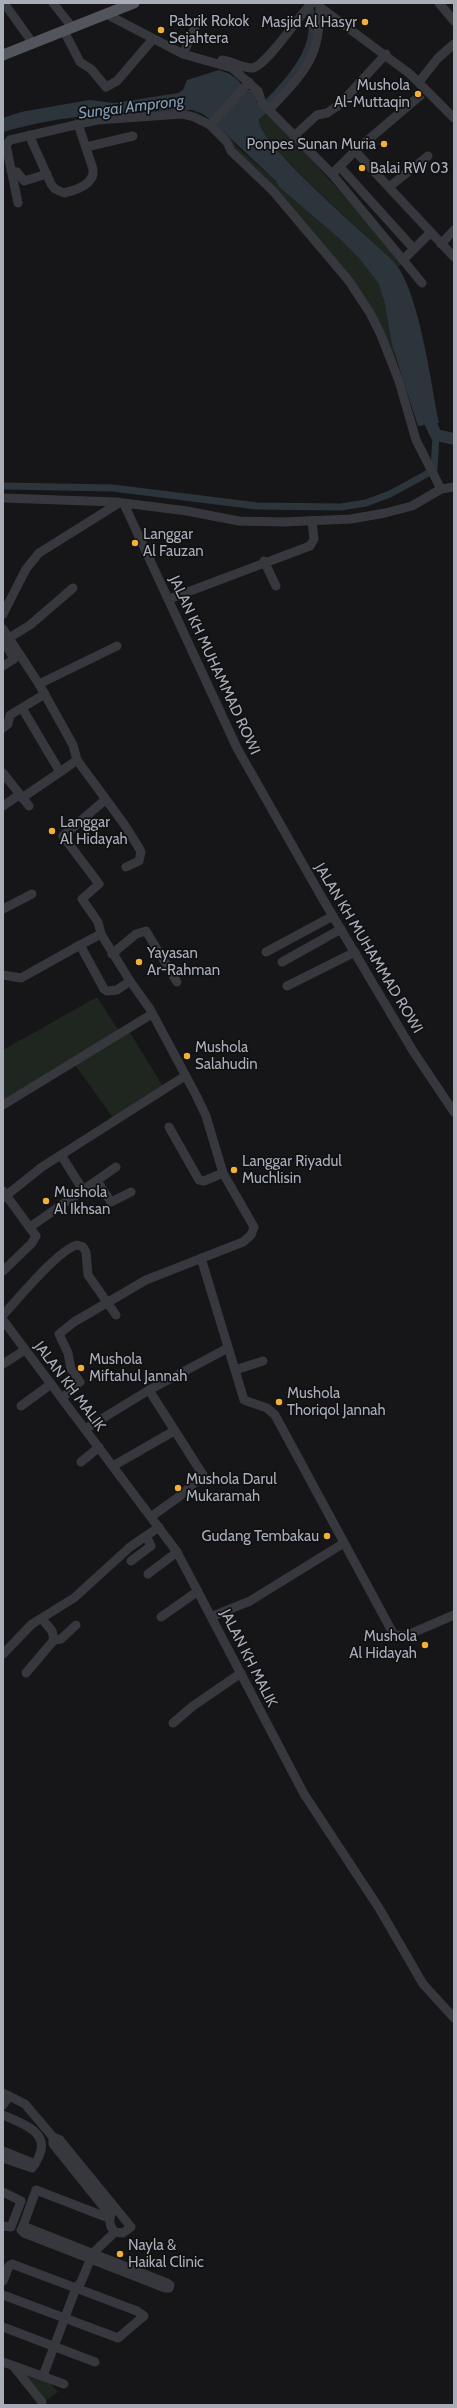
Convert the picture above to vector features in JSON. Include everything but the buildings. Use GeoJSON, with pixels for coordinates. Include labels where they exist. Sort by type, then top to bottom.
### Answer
{"type":"FeatureCollection","features":[{"type":"Feature","properties":{"kind":"main road"},"geometry":{"type":"LineString","coordinates":[[3,55],[32,42],[108,15],[126,5]]}},
{"type":"Feature","properties":{"kind":"street"},"geometry":{"type":"LineString","coordinates":[[4,3],[32,42]]}},
{"type":"Feature","properties":{"kind":"street"},"geometry":{"type":"LineString","coordinates":[[53,3],[68,29],[80,62],[91,69],[106,87],[116,81],[153,39]]}},
{"type":"Feature","properties":{"kind":"street"},"geometry":{"type":"LineString","coordinates":[[439,3],[450,10],[454,22]]}},
{"type":"Feature","properties":{"kind":"street"},"geometry":{"type":"LineString","coordinates":[[195,59],[223,60],[249,67],[255,67],[270,54],[304,10],[317,4]]}},
{"type":"Feature","properties":{"kind":"street"},"geometry":{"type":"LineString","coordinates":[[317,4],[386,54],[419,82],[426,92],[454,118]]}},
{"type":"Feature","properties":{"kind":"street"},"geometry":{"type":"LineString","coordinates":[[267,107],[308,67],[318,43],[317,4]]}},
{"type":"Feature","properties":{"kind":"street"},"geometry":{"type":"LineString","coordinates":[[108,15],[183,54],[195,59],[229,67],[246,85],[260,94],[267,107],[332,174],[422,283]]}},
{"type":"Feature","properties":{"kind":"street"},"geometry":{"type":"LineString","coordinates":[[183,54],[196,25]]}},
{"type":"Feature","properties":{"kind":"street"},"geometry":{"type":"LineString","coordinates":[[419,82],[438,58],[454,44]]}},
{"type":"Feature","properties":{"kind":"street"},"geometry":{"type":"LineString","coordinates":[[294,136],[317,115],[327,113],[339,105],[386,54]]}},
{"type":"Feature","properties":{"kind":"street"},"geometry":{"type":"LineString","coordinates":[[211,124],[246,85]]}},
{"type":"Feature","properties":{"kind":"street"},"geometry":{"type":"LineString","coordinates":[[332,174],[355,151],[415,100]]}},
{"type":"Feature","properties":{"kind":"street"},"geometry":{"type":"LineString","coordinates":[[18,203],[6,143],[29,135],[98,120],[182,114],[211,124],[227,142],[231,151],[273,191],[349,281],[381,335],[399,381],[416,440],[441,489]]}},
{"type":"Feature","properties":{"kind":"street"},"geometry":{"type":"LineString","coordinates":[[29,135],[54,189],[64,193],[90,181],[94,176],[78,124]]}},
{"type":"Feature","properties":{"kind":"street"},"geometry":{"type":"LineString","coordinates":[[86,147],[133,136]]}},
{"type":"Feature","properties":{"kind":"street"},"geometry":{"type":"LineString","coordinates":[[355,151],[454,257]]}},
{"type":"Feature","properties":{"kind":"street"},"geometry":{"type":"LineString","coordinates":[[389,187],[428,156]]}},
{"type":"Feature","properties":{"kind":"street"},"geometry":{"type":"LineString","coordinates":[[340,167],[414,249]]}},
{"type":"Feature","properties":{"kind":"street"},"geometry":{"type":"LineString","coordinates":[[11,171],[17,172],[24,181],[48,174]]}},
{"type":"Feature","properties":{"kind":"street"},"geometry":{"type":"LineString","coordinates":[[441,244],[454,230]]}},
{"type":"Feature","properties":{"kind":"street"},"geometry":{"type":"LineString","coordinates":[[403,260],[430,233]]}},
{"type":"Feature","properties":{"kind":"street"},"geometry":{"type":"LineString","coordinates":[[3,498],[122,503],[187,511],[239,521],[312,521],[385,513],[412,506],[441,489],[454,487]]}},
{"type":"Feature","properties":{"kind":"street"},"geometry":{"type":"LineString","coordinates":[[3,614],[26,569],[39,553],[122,503]]}},
{"type":"Feature","properties":{"kind":"street","name":"JALAN KH MUHAMMAD ROWI"},"geometry":{"type":"LineString","coordinates":[[122,503],[169,599],[237,748],[340,929],[413,1051],[454,1112]]}},
{"type":"Feature","properties":{"kind":"street"},"geometry":{"type":"LineString","coordinates":[[169,599],[226,578],[264,561],[310,546],[314,539],[312,521]]}},
{"type":"Feature","properties":{"kind":"street"},"geometry":{"type":"LineString","coordinates":[[264,561],[276,586]]}},
{"type":"Feature","properties":{"kind":"street"},"geometry":{"type":"LineString","coordinates":[[6,639],[30,625],[40,614],[73,588]]}},
{"type":"Feature","properties":{"kind":"street"},"geometry":{"type":"LineString","coordinates":[[3,629],[14,659],[3,666]]}},
{"type":"Feature","properties":{"kind":"street"},"geometry":{"type":"LineString","coordinates":[[6,639],[40,684],[72,745],[77,760],[124,824],[141,852],[139,861],[126,867]]}},
{"type":"Feature","properties":{"kind":"street"},"geometry":{"type":"LineString","coordinates":[[40,684],[117,646]]}},
{"type":"Feature","properties":{"kind":"street"},"geometry":{"type":"LineString","coordinates":[[3,728],[8,724],[8,716],[45,694]]}},
{"type":"Feature","properties":{"kind":"street"},"geometry":{"type":"LineString","coordinates":[[22,708],[60,772]]}},
{"type":"Feature","properties":{"kind":"street"},"geometry":{"type":"LineString","coordinates":[[3,806],[60,772],[77,760]]}},
{"type":"Feature","properties":{"kind":"street"},"geometry":{"type":"LineString","coordinates":[[3,773],[29,806]]}},
{"type":"Feature","properties":{"kind":"street"},"geometry":{"type":"LineString","coordinates":[[62,1398],[80,1382],[71,1369],[68,1353],[58,1334],[74,1322],[108,1301],[146,1280],[201,1258],[232,1248],[248,1239],[253,1231],[252,1219],[223,1173],[206,1116],[152,1014],[112,954],[101,934],[98,922],[82,899],[98,886],[98,882],[63,836],[105,800]]}},
{"type":"Feature","properties":{"kind":"street"},"geometry":{"type":"LineString","coordinates":[[3,909],[32,894]]}},
{"type":"Feature","properties":{"kind":"street"},"geometry":{"type":"LineString","coordinates":[[266,952],[333,916]]}},
{"type":"Feature","properties":{"kind":"street"},"geometry":{"type":"LineString","coordinates":[[282,962],[340,929]]}},
{"type":"Feature","properties":{"kind":"street"},"geometry":{"type":"LineString","coordinates":[[112,954],[136,934],[146,931],[177,982]]}},
{"type":"Feature","properties":{"kind":"street"},"geometry":{"type":"LineString","coordinates":[[3,976],[21,978],[101,934]]}},
{"type":"Feature","properties":{"kind":"street"},"geometry":{"type":"LineString","coordinates":[[80,945],[104,990],[116,990],[130,981]]}},
{"type":"Feature","properties":{"kind":"street"},"geometry":{"type":"LineString","coordinates":[[287,986],[355,952]]}},
{"type":"Feature","properties":{"kind":"street"},"geometry":{"type":"LineString","coordinates":[[3,1105],[152,1014]]}},
{"type":"Feature","properties":{"kind":"street"},"geometry":{"type":"LineString","coordinates":[[3,1272],[32,1243],[36,1236],[4,1195],[42,1167],[185,1076]]}},
{"type":"Feature","properties":{"kind":"street"},"geometry":{"type":"LineString","coordinates":[[168,1127],[199,1180],[204,1181],[223,1173]]}},
{"type":"Feature","properties":{"kind":"street"},"geometry":{"type":"LineString","coordinates":[[61,1155],[83,1190]]}},
{"type":"Feature","properties":{"kind":"street"},"geometry":{"type":"LineString","coordinates":[[30,1228],[116,1168]]}},
{"type":"Feature","properties":{"kind":"street"},"geometry":{"type":"LineString","coordinates":[[97,1181],[111,1202],[131,1192]]}},
{"type":"Feature","properties":{"kind":"street"},"geometry":{"type":"LineString","coordinates":[[3,1315],[45,1271],[70,1249],[78,1245],[84,1248],[86,1252],[88,1275],[108,1301],[116,1315]]}},
{"type":"Feature","properties":{"kind":"street"},"geometry":{"type":"LineString","coordinates":[[201,1258],[244,1400],[268,1408],[275,1414],[394,1635],[405,1636],[454,1615]]}},
{"type":"Feature","properties":{"kind":"street","name":"JALAN KH MALIK"},"geometry":{"type":"LineString","coordinates":[[3,1320],[152,1516],[177,1552],[304,1794],[330,1836],[379,1908],[424,1984],[454,2018]]}},
{"type":"Feature","properties":{"kind":"street"},"geometry":{"type":"LineString","coordinates":[[85,1429],[149,1390],[228,1348]]}},
{"type":"Feature","properties":{"kind":"street"},"geometry":{"type":"LineString","coordinates":[[3,1364],[25,1350]]}},
{"type":"Feature","properties":{"kind":"street"},"geometry":{"type":"LineString","coordinates":[[235,1370],[263,1361]]}},
{"type":"Feature","properties":{"kind":"street"},"geometry":{"type":"LineString","coordinates":[[21,1406],[51,1384]]}},
{"type":"Feature","properties":{"kind":"street"},"geometry":{"type":"LineString","coordinates":[[149,1390],[203,1477],[152,1516]]}},
{"type":"Feature","properties":{"kind":"street"},"geometry":{"type":"LineString","coordinates":[[113,1466],[174,1431]]}},
{"type":"Feature","properties":{"kind":"street"},"geometry":{"type":"LineString","coordinates":[[82,1462],[99,1447]]}},
{"type":"Feature","properties":{"kind":"street"},"geometry":{"type":"LineString","coordinates":[[3,1654],[32,1624],[74,1598],[120,1555],[160,1527]]}},
{"type":"Feature","properties":{"kind":"street"},"geometry":{"type":"LineString","coordinates":[[131,1561],[151,1546],[146,1536]]}},
{"type":"Feature","properties":{"kind":"street"},"geometry":{"type":"LineString","coordinates":[[213,1616],[250,1601],[344,1543]]}},
{"type":"Feature","properties":{"kind":"street"},"geometry":{"type":"LineString","coordinates":[[148,1574],[177,1552]]}},
{"type":"Feature","properties":{"kind":"street"},"geometry":{"type":"LineString","coordinates":[[161,1617],[198,1591]]}},
{"type":"Feature","properties":{"kind":"street"},"geometry":{"type":"LineString","coordinates":[[42,1619],[52,1631],[54,1640]]}},
{"type":"Feature","properties":{"kind":"street"},"geometry":{"type":"LineString","coordinates":[[26,1673],[54,1640],[61,1639],[76,1625]]}},
{"type":"Feature","properties":{"kind":"street"},"geometry":{"type":"LineString","coordinates":[[173,1723],[240,1673]]}},
{"type":"Feature","properties":{"kind":"street"},"geometry":{"type":"LineString","coordinates":[[3,2105],[6,2095],[26,2104],[53,2137],[60,2140],[110,2213],[113,2230]]}},
{"type":"Feature","properties":{"kind":"street"},"geometry":{"type":"LineString","coordinates":[[3,2115],[32,2127],[42,2144],[35,2164],[29,2168],[3,2158]]}},
{"type":"Feature","properties":{"kind":"street"},"geometry":{"type":"LineString","coordinates":[[3,2151],[35,2164]]}},
{"type":"Feature","properties":{"kind":"street"},"geometry":{"type":"LineString","coordinates":[[90,2255],[165,2288],[170,2286],[169,2283],[90,2255],[24,2229],[36,2190],[110,2213],[131,2227],[123,2233],[113,2230]]}},
{"type":"Feature","properties":{"kind":"street"},"geometry":{"type":"LineString","coordinates":[[3,2192],[21,2201],[11,2226],[3,2226]]}},
{"type":"Feature","properties":{"kind":"street"},"geometry":{"type":"LineString","coordinates":[[43,2376],[77,2287],[76,2280],[90,2255],[113,2230]]}},
{"type":"Feature","properties":{"kind":"street"},"geometry":{"type":"LineString","coordinates":[[3,2281],[9,2266],[12,2264],[77,2287],[141,2313],[144,2316],[118,2338],[3,2295]]}},
{"type":"Feature","properties":{"kind":"street"},"geometry":{"type":"LineString","coordinates":[[3,2327],[95,2362]]}},
{"type":"Feature","properties":{"kind":"street"},"geometry":{"type":"LineString","coordinates":[[3,2362],[64,2384]]}},
{"type":"Feature","properties":{"kind":"street"},"geometry":{"type":"LineString","coordinates":[[14,2366],[42,2402]]}},
{"type":"Feature","properties":{"kind":"shaded area"},"geometry":{"type":"Polygon","coordinates":[[[268,112],[404,262],[398,267],[296,170],[263,132],[259,119],[268,112]]]}},
{"type":"Feature","properties":{"kind":"shaded area"},"geometry":{"type":"Polygon","coordinates":[[[232,140],[236,146],[276,181],[279,187],[347,245],[371,271],[382,291],[393,349],[406,390],[359,292],[233,151],[232,140]]]}},
{"type":"Feature","properties":{"kind":"shaded area"},"geometry":{"type":"Polygon","coordinates":[[[97,997],[119,1031],[3,1101],[3,1050],[97,997]]]}},
{"type":"Feature","properties":{"kind":"shaded area"},"geometry":{"type":"Polygon","coordinates":[[[129,1031],[164,1088],[114,1119],[75,1065],[129,1031]]]}},
{"type":"Feature","properties":{"kind":"shaded area"},"geometry":{"type":"Polygon","coordinates":[[[26,2374],[51,2384],[58,2392],[46,2401],[27,2378],[26,2374]]]}},
{"type":"Feature","properties":{"kind":"water","name":"Sungai Amprong"},"geometry":{"type":"Polygon","coordinates":[[[219,70],[236,78],[242,87],[212,121],[203,114],[192,110],[145,111],[73,117],[3,132],[3,118],[21,112],[89,100],[114,103],[178,93],[183,90],[187,80],[219,70]]]}},
{"type":"Feature","properties":{"kind":"water"},"geometry":{"type":"Polygon","coordinates":[[[252,90],[258,97],[256,102],[268,112],[259,119],[263,131],[276,148],[317,191],[393,261],[402,274],[410,292],[423,338],[439,423],[418,426],[392,345],[385,304],[379,284],[359,258],[339,238],[279,187],[276,181],[214,123],[242,92],[252,90]]]}},
{"type":"Feature","properties":{"kind":"waterway"},"geometry":{"type":"LineString","coordinates":[[262,109],[302,62],[312,34],[312,19],[308,3]]}},
{"type":"Feature","properties":{"kind":"waterway"},"geometry":{"type":"LineString","coordinates":[[424,409],[436,435],[454,439]]}},
{"type":"Feature","properties":{"kind":"waterway"},"geometry":{"type":"LineString","coordinates":[[3,486],[113,488],[257,506],[341,507],[366,503],[390,494],[434,470],[436,435]]}},
{"type":"Feature","properties":{"kind":"tunnel"},"geometry":{"type":"LineString","coordinates":[[415,100],[424,93]]}},
{"type":"Feature","properties":{"kind":"place","name":"Masjid Al Hasyr"},"geometry":{"type":"Point","coordinates":[365,22]}},
{"type":"Feature","properties":{"kind":"place","name":"Pabrik Rokok Sejahtera"},"geometry":{"type":"Point","coordinates":[161,30]}},
{"type":"Feature","properties":{"kind":"place","name":"Mushola Al-Muttaqin"},"geometry":{"type":"Point","coordinates":[418,94]}},
{"type":"Feature","properties":{"kind":"place","name":"Ponpes Sunan Muria"},"geometry":{"type":"Point","coordinates":[384,144]}},
{"type":"Feature","properties":{"kind":"place","name":"Balai RW 03"},"geometry":{"type":"Point","coordinates":[362,168]}},
{"type":"Feature","properties":{"kind":"place","name":"Langgar Al Fauzan"},"geometry":{"type":"Point","coordinates":[135,543]}},
{"type":"Feature","properties":{"kind":"place","name":"Langgar Al Hidayah"},"geometry":{"type":"Point","coordinates":[52,831]}},
{"type":"Feature","properties":{"kind":"place","name":"Yayasan Ar-Rahman"},"geometry":{"type":"Point","coordinates":[139,962]}},
{"type":"Feature","properties":{"kind":"place","name":"Mushola Salahudin"},"geometry":{"type":"Point","coordinates":[187,1056]}},
{"type":"Feature","properties":{"kind":"place","name":"Langgar Riyadul Muchlisin"},"geometry":{"type":"Point","coordinates":[234,1170]}},
{"type":"Feature","properties":{"kind":"place","name":"Mushola Al Ikhsan"},"geometry":{"type":"Point","coordinates":[46,1201]}},
{"type":"Feature","properties":{"kind":"place","name":"Mushola Miftahul Jannah"},"geometry":{"type":"Point","coordinates":[81,1368]}},
{"type":"Feature","properties":{"kind":"place","name":"Mushola Thoriqol Jannah"},"geometry":{"type":"Point","coordinates":[279,1402]}},
{"type":"Feature","properties":{"kind":"place","name":"Mushola Darul Mukaramah"},"geometry":{"type":"Point","coordinates":[178,1488]}},
{"type":"Feature","properties":{"kind":"place","name":"Gudang Tembakau"},"geometry":{"type":"Point","coordinates":[327,1536]}},
{"type":"Feature","properties":{"kind":"place","name":"Mushola Al Hidayah"},"geometry":{"type":"Point","coordinates":[425,1645]}},
{"type":"Feature","properties":{"kind":"place","name":"Nayla & Haikal Clinic"},"geometry":{"type":"Point","coordinates":[120,2254]}}]}
